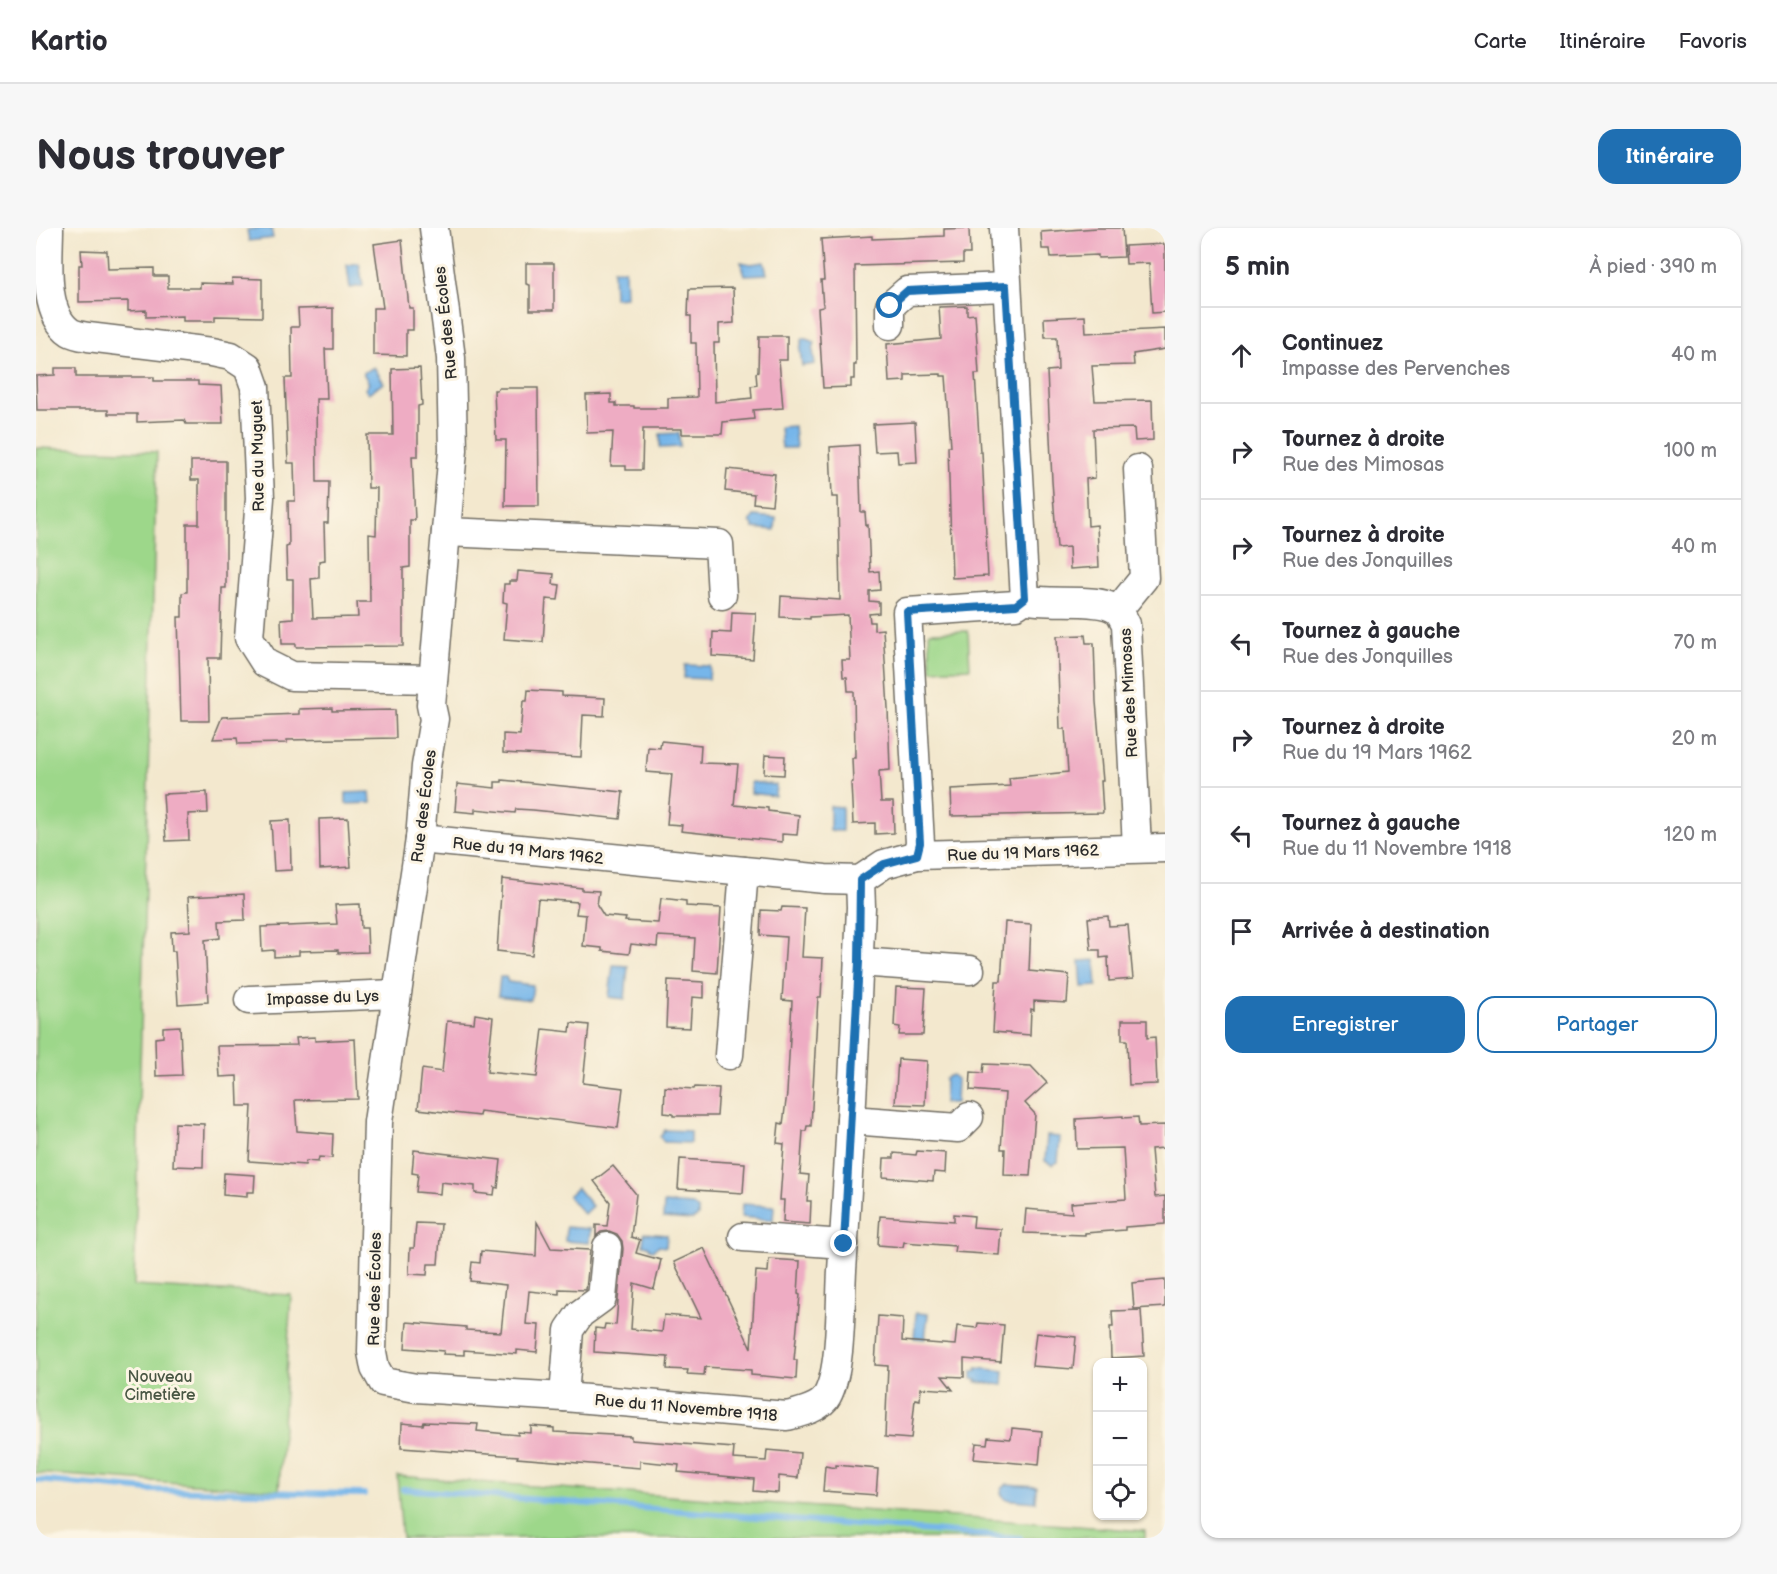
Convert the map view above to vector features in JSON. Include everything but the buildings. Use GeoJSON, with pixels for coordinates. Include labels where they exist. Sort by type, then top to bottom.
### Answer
{"type":"FeatureCollection","features":[{"type":"Feature","properties":{"kind":"street","name":"Rue du Muguet"},"geometry":{"type":"LineString","coordinates":[[49,228],[50,290],[53,308],[60,322],[71,333],[212,352],[231,356],[248,367],[255,387],[260,498],[249,638],[265,663],[291,676],[433,679]]}},
{"type":"Feature","properties":{"kind":"street","name":"Rue des Écoles"},"geometry":{"type":"LineString","coordinates":[[383,1382],[375,1368],[372,1352],[378,1133],[396,994],[420,839],[426,766],[434,719],[431,705],[453,450],[451,358],[434,228]]}},
{"type":"Feature","properties":{"kind":"street"},"geometry":{"type":"LineString","coordinates":[[917,855],[920,843],[907,612],[1016,605],[1025,598],[1004,228]]}},
{"type":"Feature","properties":{"kind":"street"},"geometry":{"type":"LineString","coordinates":[[890,325],[890,306],[907,291],[1006,286]]}},
{"type":"Feature","properties":{"kind":"street"},"geometry":{"type":"LineString","coordinates":[[1118,610],[1144,578],[1138,469]]}},
{"type":"Feature","properties":{"kind":"street"},"geometry":{"type":"LineString","coordinates":[[642,541],[649,534],[671,525],[703,526]]}},
{"type":"Feature","properties":{"kind":"street"},"geometry":{"type":"LineString","coordinates":[[446,532],[719,544],[722,594]]}},
{"type":"Feature","properties":{"kind":"street","name":"Rue des Mimosas"},"geometry":{"type":"LineString","coordinates":[[1025,598],[1038,602],[1097,602],[1118,610],[1126,624],[1151,848]]}},
{"type":"Feature","properties":{"kind":"street","name":"Rue du 19 Mars 1962"},"geometry":{"type":"LineString","coordinates":[[420,839],[744,871],[860,880],[884,864],[917,855],[1151,848]]}},
{"type":"Feature","properties":{"kind":"street"},"geometry":{"type":"LineString","coordinates":[[729,1054],[744,871]]}},
{"type":"Feature","properties":{"kind":"street","name":"Rue du 11 Novembre 1918"},"geometry":{"type":"LineString","coordinates":[[383,1382],[416,1388],[564,1397],[788,1416],[805,1411],[826,1399],[835,1378],[844,1244],[859,962],[860,880]]}},
{"type":"Feature","properties":{"kind":"street"},"geometry":{"type":"LineString","coordinates":[[859,962],[970,970]]}},
{"type":"Feature","properties":{"kind":"street","name":"Impasse du Lys"},"geometry":{"type":"LineString","coordinates":[[249,1000],[396,994]]}},
{"type":"Feature","properties":{"kind":"street"},"geometry":{"type":"LineString","coordinates":[[851,1120],[958,1128],[969,1117]]}},
{"type":"Feature","properties":{"kind":"street"},"geometry":{"type":"LineString","coordinates":[[743,1237],[844,1244]]}},
{"type":"Feature","properties":{"kind":"street"},"geometry":{"type":"LineString","coordinates":[[564,1397],[569,1330],[580,1314],[602,1298],[607,1246]]}},
{"type":"Feature","properties":{"kind":"green space","name":"Nouveau Cimetière"},"geometry":{"type":"Polygon","coordinates":[[[36,448],[157,452],[134,1286],[291,1295],[279,1490],[36,1473],[36,448]]]}},
{"type":"Feature","properties":{"kind":"green space"},"geometry":{"type":"Polygon","coordinates":[[[968,631],[970,668],[931,670],[929,632],[968,631]]]}},
{"type":"Feature","properties":{"kind":"green space"},"geometry":{"type":"Polygon","coordinates":[[[397,1476],[1145,1531],[1145,1538],[402,1538],[397,1476]]]}},
{"type":"Feature","properties":{"kind":"water"},"geometry":{"type":"Polygon","coordinates":[[[271,228],[273,238],[249,241],[247,230],[271,228]]]}},
{"type":"Feature","properties":{"kind":"water"},"geometry":{"type":"Polygon","coordinates":[[[741,262],[751,264],[764,262],[767,274],[745,275],[741,262]]]}},
{"type":"Feature","properties":{"kind":"water"},"geometry":{"type":"Polygon","coordinates":[[[359,263],[363,286],[350,288],[347,265],[359,263]]]}},
{"type":"Feature","properties":{"kind":"water"},"geometry":{"type":"Polygon","coordinates":[[[613,270],[625,270],[626,297],[614,298],[613,270]]]}},
{"type":"Feature","properties":{"kind":"water"},"geometry":{"type":"Polygon","coordinates":[[[803,338],[815,342],[813,350],[815,364],[802,366],[800,349],[803,338]]]}},
{"type":"Feature","properties":{"kind":"water"},"geometry":{"type":"Polygon","coordinates":[[[374,367],[384,383],[368,393],[365,389],[369,383],[363,373],[374,367]]]}},
{"type":"Feature","properties":{"kind":"water"},"geometry":{"type":"Polygon","coordinates":[[[794,426],[796,448],[782,448],[780,427],[794,426]]]}},
{"type":"Feature","properties":{"kind":"water"},"geometry":{"type":"Polygon","coordinates":[[[679,433],[680,447],[660,448],[660,434],[679,433]]]}},
{"type":"Feature","properties":{"kind":"water"},"geometry":{"type":"Polygon","coordinates":[[[754,516],[776,518],[775,530],[753,528],[750,522],[754,516]]]}},
{"type":"Feature","properties":{"kind":"water"},"geometry":{"type":"Polygon","coordinates":[[[685,665],[710,666],[709,679],[684,678],[685,665]]]}},
{"type":"Feature","properties":{"kind":"water"},"geometry":{"type":"Polygon","coordinates":[[[751,782],[776,785],[775,796],[750,793],[751,782]]]}},
{"type":"Feature","properties":{"kind":"water"},"geometry":{"type":"Polygon","coordinates":[[[370,792],[371,803],[346,804],[346,793],[370,792]]]}},
{"type":"Feature","properties":{"kind":"water"},"geometry":{"type":"Polygon","coordinates":[[[830,806],[842,807],[842,831],[830,831],[830,806]]]}},
{"type":"Feature","properties":{"kind":"water"},"geometry":{"type":"Polygon","coordinates":[[[1095,960],[1097,986],[1082,987],[1080,961],[1095,960]]]}},
{"type":"Feature","properties":{"kind":"water"},"geometry":{"type":"Polygon","coordinates":[[[613,965],[628,966],[625,999],[609,997],[613,965]]]}},
{"type":"Feature","properties":{"kind":"water"},"geometry":{"type":"Polygon","coordinates":[[[500,977],[506,977],[508,982],[533,985],[531,1000],[498,996],[500,977]]]}},
{"type":"Feature","properties":{"kind":"water"},"geometry":{"type":"Polygon","coordinates":[[[952,1075],[957,1079],[956,1103],[944,1103],[945,1078],[952,1075]]]}},
{"type":"Feature","properties":{"kind":"water"},"geometry":{"type":"Polygon","coordinates":[[[665,1130],[690,1131],[690,1143],[664,1142],[660,1137],[665,1130]]]}},
{"type":"Feature","properties":{"kind":"water"},"geometry":{"type":"Polygon","coordinates":[[[1047,1136],[1060,1137],[1058,1162],[1052,1165],[1045,1161],[1047,1136]]]}},
{"type":"Feature","properties":{"kind":"water"},"geometry":{"type":"Polygon","coordinates":[[[577,1188],[592,1206],[584,1214],[568,1196],[577,1188]]]}},
{"type":"Feature","properties":{"kind":"water"},"geometry":{"type":"Polygon","coordinates":[[[664,1203],[693,1205],[698,1210],[698,1216],[692,1220],[663,1218],[664,1203]]]}},
{"type":"Feature","properties":{"kind":"water"},"geometry":{"type":"Polygon","coordinates":[[[742,1204],[774,1206],[773,1220],[741,1217],[742,1204]]]}},
{"type":"Feature","properties":{"kind":"water"},"geometry":{"type":"Polygon","coordinates":[[[566,1227],[590,1229],[589,1243],[565,1241],[566,1227]]]}},
{"type":"Feature","properties":{"kind":"water"},"geometry":{"type":"Polygon","coordinates":[[[644,1233],[667,1235],[666,1247],[658,1246],[653,1250],[643,1245],[644,1233]]]}},
{"type":"Feature","properties":{"kind":"water"},"geometry":{"type":"Polygon","coordinates":[[[916,1313],[928,1314],[925,1339],[914,1338],[916,1313]]]}},
{"type":"Feature","properties":{"kind":"water"},"geometry":{"type":"Polygon","coordinates":[[[977,1368],[1004,1371],[1003,1385],[976,1382],[977,1380],[972,1379],[972,1371],[977,1371],[977,1368]]]}},
{"type":"Feature","properties":{"kind":"water"},"geometry":{"type":"Polygon","coordinates":[[[1007,1484],[1036,1486],[1035,1502],[1005,1499],[1001,1493],[1007,1484]]]}},
{"type":"Feature","properties":{"kind":"waterway"},"geometry":{"type":"LineString","coordinates":[[36,1480],[150,1490],[364,1494]]}},
{"type":"Feature","properties":{"kind":"waterway"},"geometry":{"type":"LineString","coordinates":[[403,1489],[1020,1538]]}},
{"type":"Feature","properties":{"kind":"route"},"geometry":{"type":"LineString","coordinates":[[844,1244],[859,962],[860,880],[884,864],[917,855],[920,843],[907,612],[1016,605],[1025,598],[1006,286],[907,291],[890,306]]}}]}
